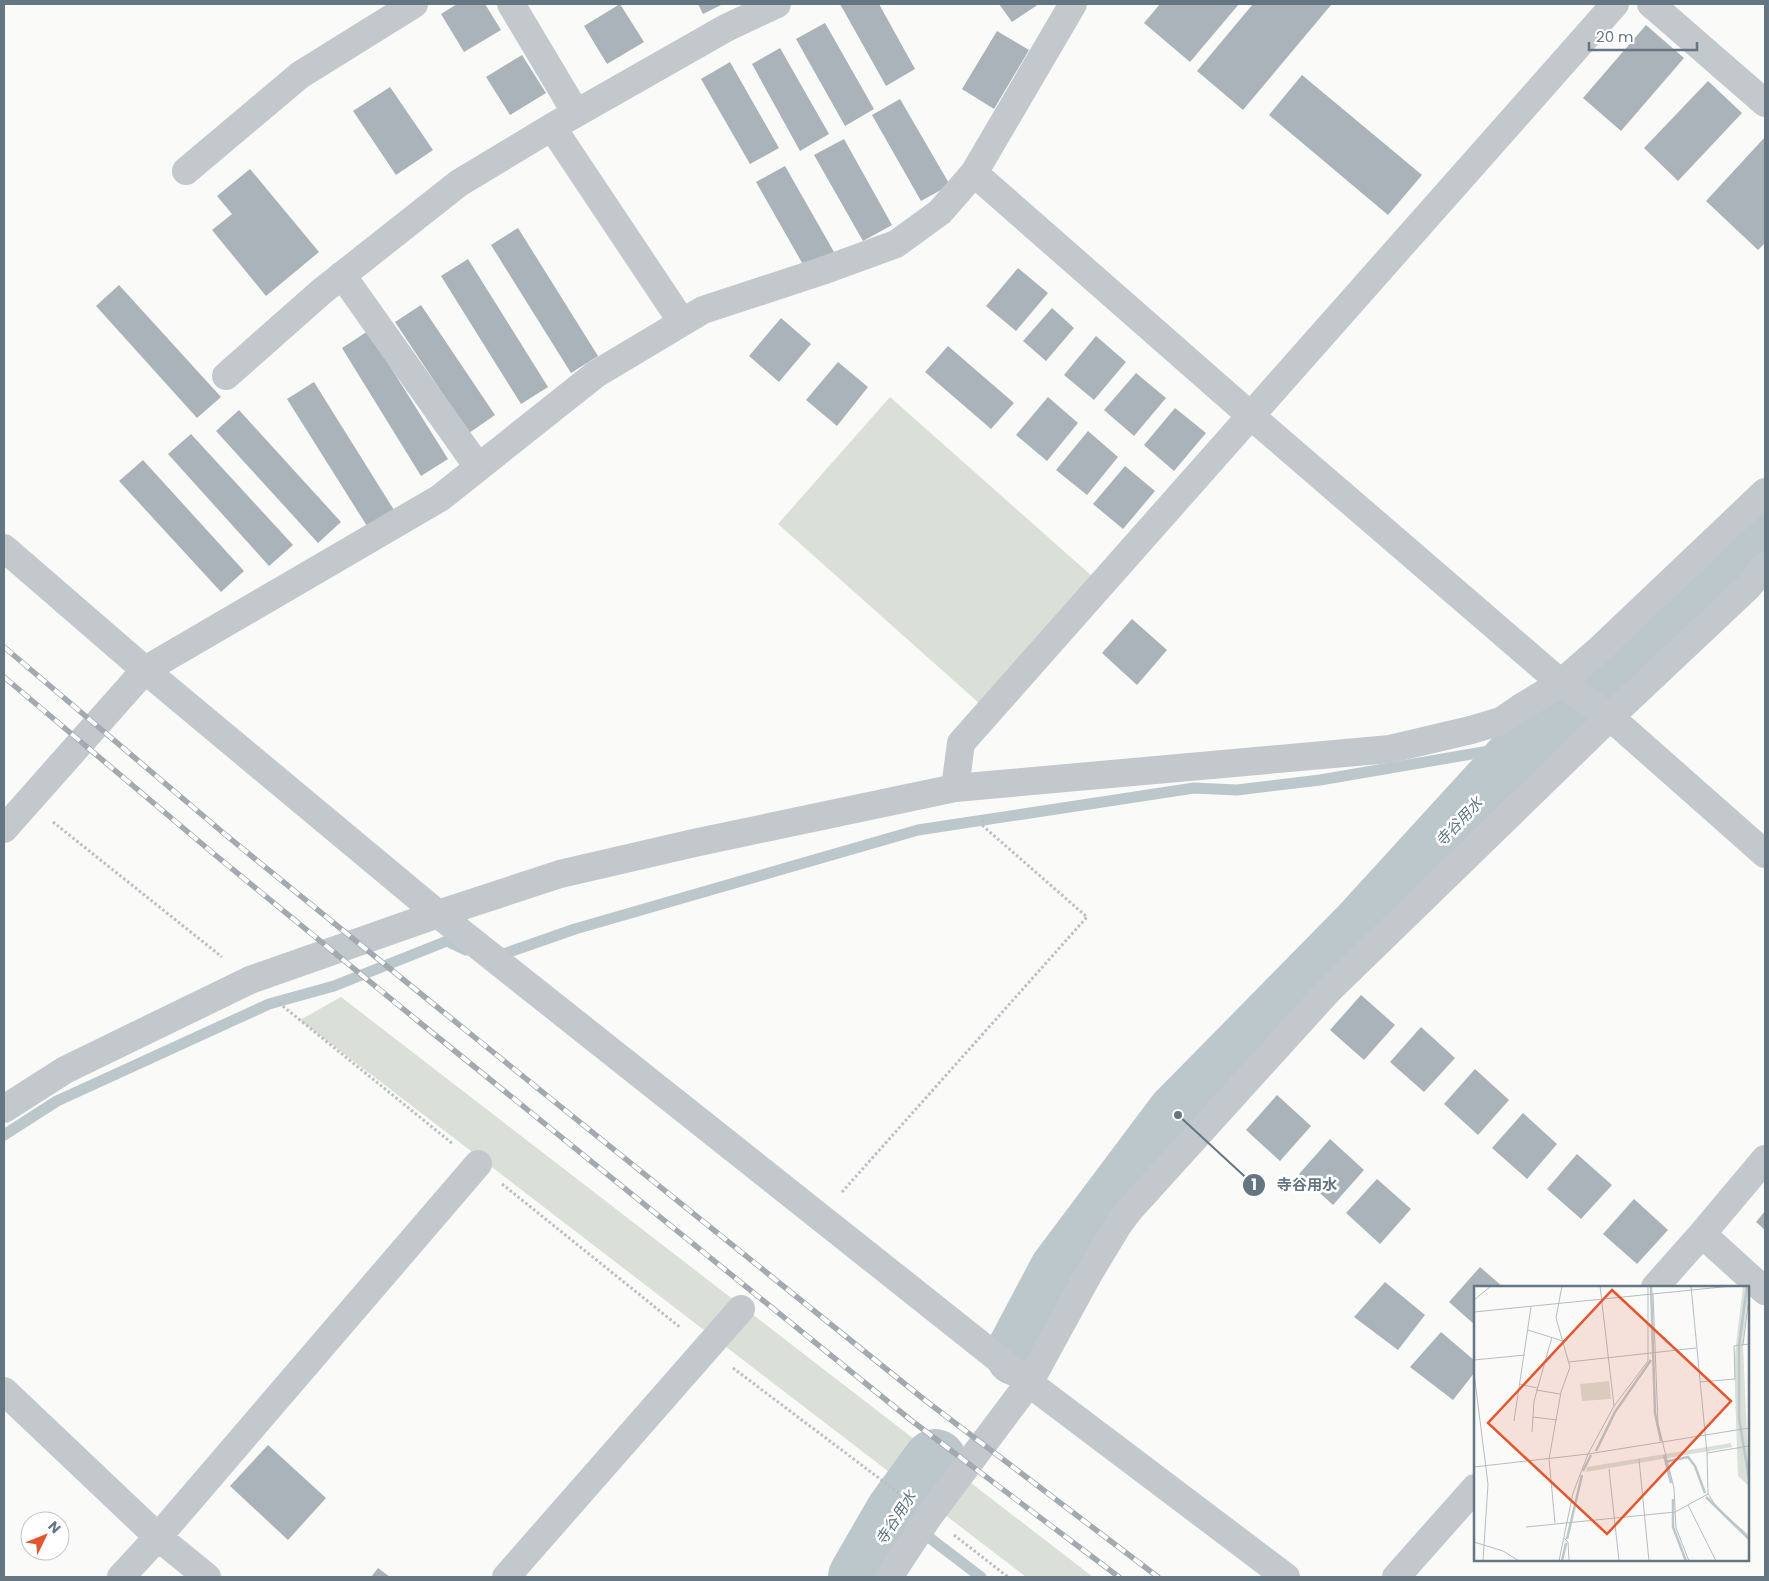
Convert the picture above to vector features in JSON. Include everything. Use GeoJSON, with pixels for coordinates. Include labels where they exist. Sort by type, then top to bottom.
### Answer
{"type":"FeatureCollection","features":[{"type":"Feature","properties":{"kind":"street"},"geometry":{"type":"LineString","coordinates":[[186,171],[300,75],[414,4]]}},
{"type":"Feature","properties":{"kind":"street"},"geometry":{"type":"LineString","coordinates":[[511,4],[576,113]]}},
{"type":"Feature","properties":{"kind":"street"},"geometry":{"type":"LineString","coordinates":[[226,376],[342,275],[459,183],[576,113],[726,28],[777,4]]}},
{"type":"Feature","properties":{"kind":"street"},"geometry":{"type":"LineString","coordinates":[[4,829],[144,670],[440,498],[596,374],[682,322],[704,310],[896,244],[940,212],[974,173],[1073,4]]}},
{"type":"Feature","properties":{"kind":"street"},"geometry":{"type":"LineString","coordinates":[[967,787],[962,743],[1615,4]]}},
{"type":"Feature","properties":{"kind":"street"},"geometry":{"type":"LineString","coordinates":[[1651,4],[1765,103]]}},
{"type":"Feature","properties":{"kind":"street"},"geometry":{"type":"LineString","coordinates":[[552,127],[682,322]]}},
{"type":"Feature","properties":{"kind":"street"},"geometry":{"type":"LineString","coordinates":[[974,173],[1251,416],[1561,683],[1610,717],[1765,854]]}},
{"type":"Feature","properties":{"kind":"street"},"geometry":{"type":"LineString","coordinates":[[342,275],[478,467]]}},
{"type":"Feature","properties":{"kind":"street"},"geometry":{"type":"LineString","coordinates":[[4,1109],[65,1070],[250,980],[438,914],[570,872],[694,843],[967,787],[1390,749],[1501,721],[1561,683],[1602,647],[1765,492]]}},
{"type":"Feature","properties":{"kind":"street"},"geometry":{"type":"LineString","coordinates":[[4,548],[144,670],[438,914],[1029,1382],[1286,1577]]}},
{"type":"Feature","properties":{"kind":"street"},"geometry":{"type":"LineString","coordinates":[[889,1577],[929,1516],[1029,1382],[1088,1275],[1123,1217],[1328,991],[1610,717],[1748,588],[1765,566]]}},
{"type":"Feature","properties":{"kind":"street"},"geometry":{"type":"LineString","coordinates":[[1656,1286],[1765,1159]]}},
{"type":"Feature","properties":{"kind":"street"},"geometry":{"type":"LineString","coordinates":[[121,1577],[158,1537],[478,1164]]}},
{"type":"Feature","properties":{"kind":"street"},"geometry":{"type":"LineString","coordinates":[[1702,1234],[1765,1291]]}},
{"type":"Feature","properties":{"kind":"street"},"geometry":{"type":"LineString","coordinates":[[506,1577],[741,1309]]}},
{"type":"Feature","properties":{"kind":"street"},"geometry":{"type":"LineString","coordinates":[[4,1392],[158,1537],[208,1577]]}},
{"type":"Feature","properties":{"kind":"street"},"geometry":{"type":"LineString","coordinates":[[1396,1577],[1474,1489]]}},
{"type":"Feature","properties":{"kind":"path"},"geometry":{"type":"LineString","coordinates":[[820,1217],[1087,917],[983,826],[967,787]]}},
{"type":"Feature","properties":{"kind":"shaded area"},"geometry":{"type":"Polygon","coordinates":[[[890,397],[1102,585],[989,712],[778,524],[890,397]]]}},
{"type":"Feature","properties":{"kind":"shaded area"},"geometry":{"type":"Polygon","coordinates":[[[341,997],[1093,1577],[1026,1577],[300,1020],[341,997]]]}},
{"type":"Feature","properties":{"kind":"building"},"geometry":{"type":"Polygon","coordinates":[[[457,4],[485,4],[501,30],[464,52],[441,14],[457,4]]]}},
{"type":"Feature","properties":{"kind":"building"},"geometry":{"type":"Polygon","coordinates":[[[620,4],[644,42],[607,64],[584,26],[620,4]]]}},
{"type":"Feature","properties":{"kind":"building"},"geometry":{"type":"Polygon","coordinates":[[[698,4],[723,4],[703,14],[698,4]]]}},
{"type":"Feature","properties":{"kind":"building"},"geometry":{"type":"Polygon","coordinates":[[[840,4],[879,4],[915,69],[886,86],[840,4]]]}},
{"type":"Feature","properties":{"kind":"building"},"geometry":{"type":"Polygon","coordinates":[[[999,4],[1039,4],[1012,22],[999,4]]]}},
{"type":"Feature","properties":{"kind":"building"},"geometry":{"type":"Polygon","coordinates":[[[1160,4],[1239,4],[1190,62],[1144,23],[1160,4]]]}},
{"type":"Feature","properties":{"kind":"building"},"geometry":{"type":"Polygon","coordinates":[[[1253,4],[1331,5],[1243,110],[1197,71],[1253,4]]]}},
{"type":"Feature","properties":{"kind":"building"},"geometry":{"type":"Polygon","coordinates":[[[825,23],[874,109],[845,126],[796,39],[825,23]]]}},
{"type":"Feature","properties":{"kind":"building"},"geometry":{"type":"Polygon","coordinates":[[[1646,25],[1684,58],[1621,131],[1583,98],[1646,25]]]}},
{"type":"Feature","properties":{"kind":"building"},"geometry":{"type":"Polygon","coordinates":[[[997,31],[1029,50],[994,109],[962,89],[997,31]]]}},
{"type":"Feature","properties":{"kind":"building"},"geometry":{"type":"Polygon","coordinates":[[[780,48],[829,134],[800,151],[752,64],[780,48]]]}},
{"type":"Feature","properties":{"kind":"building"},"geometry":{"type":"Polygon","coordinates":[[[522,55],[546,93],[510,115],[486,77],[522,55]]]}},
{"type":"Feature","properties":{"kind":"building"},"geometry":{"type":"Polygon","coordinates":[[[730,62],[779,148],[750,164],[701,79],[730,62]]]}},
{"type":"Feature","properties":{"kind":"building"},"geometry":{"type":"Polygon","coordinates":[[[1302,75],[1422,175],[1388,215],[1269,115],[1302,75]]]}},
{"type":"Feature","properties":{"kind":"building"},"geometry":{"type":"Polygon","coordinates":[[[1708,81],[1742,113],[1678,181],[1644,148],[1708,81]]]}},
{"type":"Feature","properties":{"kind":"building"},"geometry":{"type":"Polygon","coordinates":[[[390,87],[433,150],[396,175],[353,111],[390,87]]]}},
{"type":"Feature","properties":{"kind":"building"},"geometry":{"type":"Polygon","coordinates":[[[900,99],[950,185],[921,201],[872,115],[900,99]]]}},
{"type":"Feature","properties":{"kind":"building"},"geometry":{"type":"Polygon","coordinates":[[[1765,137],[1765,243],[1758,250],[1706,201],[1765,137]]]}},
{"type":"Feature","properties":{"kind":"building"},"geometry":{"type":"Polygon","coordinates":[[[844,139],[892,225],[863,241],[814,155],[844,139]]]}},
{"type":"Feature","properties":{"kind":"building"},"geometry":{"type":"Polygon","coordinates":[[[785,166],[834,252],[805,268],[756,182],[785,166]]]}},
{"type":"Feature","properties":{"kind":"building"},"geometry":{"type":"Polygon","coordinates":[[[250,169],[319,252],[266,296],[212,230],[232,214],[217,196],[250,169]]]}},
{"type":"Feature","properties":{"kind":"building"},"geometry":{"type":"Polygon","coordinates":[[[518,228],[598,356],[571,373],[491,245],[518,228]]]}},
{"type":"Feature","properties":{"kind":"building"},"geometry":{"type":"Polygon","coordinates":[[[468,259],[548,387],[521,404],[441,276],[468,259]]]}},
{"type":"Feature","properties":{"kind":"building"},"geometry":{"type":"Polygon","coordinates":[[[1018,268],[1048,293],[1016,331],[986,306],[1018,268]]]}},
{"type":"Feature","properties":{"kind":"building"},"geometry":{"type":"Polygon","coordinates":[[[119,285],[221,397],[197,418],[96,306],[119,285]]]}},
{"type":"Feature","properties":{"kind":"building"},"geometry":{"type":"Polygon","coordinates":[[[421,305],[495,415],[469,433],[395,322],[421,305]]]}},
{"type":"Feature","properties":{"kind":"building"},"geometry":{"type":"Polygon","coordinates":[[[1052,308],[1074,328],[1046,361],[1023,341],[1052,308]]]}},
{"type":"Feature","properties":{"kind":"building"},"geometry":{"type":"Polygon","coordinates":[[[781,318],[811,344],[779,382],[749,356],[781,318]]]}},
{"type":"Feature","properties":{"kind":"building"},"geometry":{"type":"Polygon","coordinates":[[[368,331],[448,459],[421,476],[342,348],[368,331]]]}},
{"type":"Feature","properties":{"kind":"building"},"geometry":{"type":"Polygon","coordinates":[[[1096,336],[1126,362],[1094,400],[1064,375],[1096,336]]]}},
{"type":"Feature","properties":{"kind":"building"},"geometry":{"type":"Polygon","coordinates":[[[948,346],[1014,403],[991,429],[925,372],[948,346]]]}},
{"type":"Feature","properties":{"kind":"building"},"geometry":{"type":"Polygon","coordinates":[[[838,362],[868,387],[837,426],[806,400],[838,362]]]}},
{"type":"Feature","properties":{"kind":"building"},"geometry":{"type":"Polygon","coordinates":[[[1136,373],[1166,398],[1134,436],[1104,410],[1136,373]]]}},
{"type":"Feature","properties":{"kind":"building"},"geometry":{"type":"Polygon","coordinates":[[[314,382],[394,510],[367,526],[287,399],[314,382]]]}},
{"type":"Feature","properties":{"kind":"building"},"geometry":{"type":"Polygon","coordinates":[[[1048,397],[1078,423],[1047,461],[1016,435],[1048,397]]]}},
{"type":"Feature","properties":{"kind":"building"},"geometry":{"type":"Polygon","coordinates":[[[1175,408],[1206,433],[1174,471],[1144,445],[1175,408]]]}},
{"type":"Feature","properties":{"kind":"building"},"geometry":{"type":"Polygon","coordinates":[[[239,410],[341,522],[318,543],[216,431],[239,410]]]}},
{"type":"Feature","properties":{"kind":"building"},"geometry":{"type":"Polygon","coordinates":[[[1088,431],[1118,457],[1087,495],[1056,470],[1088,431]]]}},
{"type":"Feature","properties":{"kind":"building"},"geometry":{"type":"Polygon","coordinates":[[[191,434],[293,545],[269,566],[168,454],[191,434]]]}},
{"type":"Feature","properties":{"kind":"building"},"geometry":{"type":"Polygon","coordinates":[[[143,460],[244,571],[221,592],[119,481],[143,460]]]}},
{"type":"Feature","properties":{"kind":"building"},"geometry":{"type":"Polygon","coordinates":[[[1125,466],[1155,491],[1123,529],[1093,504],[1125,466]]]}},
{"type":"Feature","properties":{"kind":"building"},"geometry":{"type":"Polygon","coordinates":[[[1132,619],[1167,650],[1137,685],[1102,653],[1132,619]]]}},
{"type":"Feature","properties":{"kind":"building"},"geometry":{"type":"Polygon","coordinates":[[[1361,995],[1395,1025],[1364,1060],[1330,1030],[1361,995]]]}},
{"type":"Feature","properties":{"kind":"building"},"geometry":{"type":"Polygon","coordinates":[[[1421,1027],[1455,1058],[1424,1092],[1390,1062],[1421,1027]]]}},
{"type":"Feature","properties":{"kind":"building"},"geometry":{"type":"Polygon","coordinates":[[[1475,1069],[1509,1100],[1478,1135],[1444,1104],[1475,1069]]]}},
{"type":"Feature","properties":{"kind":"building"},"geometry":{"type":"Polygon","coordinates":[[[1277,1095],[1311,1126],[1280,1161],[1246,1130],[1277,1095]]]}},
{"type":"Feature","properties":{"kind":"building"},"geometry":{"type":"Polygon","coordinates":[[[1523,1113],[1557,1144],[1527,1179],[1492,1148],[1523,1113]]]}},
{"type":"Feature","properties":{"kind":"building"},"geometry":{"type":"Polygon","coordinates":[[[1330,1139],[1364,1170],[1333,1205],[1299,1174],[1330,1139]]]}},
{"type":"Feature","properties":{"kind":"building"},"geometry":{"type":"Polygon","coordinates":[[[1577,1154],[1612,1185],[1581,1219],[1547,1189],[1577,1154]]]}},
{"type":"Feature","properties":{"kind":"building"},"geometry":{"type":"Polygon","coordinates":[[[1377,1179],[1411,1209],[1380,1244],[1346,1213],[1377,1179]]]}},
{"type":"Feature","properties":{"kind":"building"},"geometry":{"type":"Polygon","coordinates":[[[1634,1199],[1668,1230],[1637,1264],[1603,1234],[1634,1199]]]}},
{"type":"Feature","properties":{"kind":"building"},"geometry":{"type":"Polygon","coordinates":[[[1765,1211],[1765,1230],[1756,1222],[1765,1211]]]}},
{"type":"Feature","properties":{"kind":"building"},"geometry":{"type":"Polygon","coordinates":[[[1480,1267],[1502,1286],[1474,1286],[1474,1324],[1449,1302],[1480,1267]]]}},
{"type":"Feature","properties":{"kind":"building"},"geometry":{"type":"Polygon","coordinates":[[[1385,1282],[1425,1315],[1398,1350],[1354,1317],[1385,1282]]]}},
{"type":"Feature","properties":{"kind":"building"},"geometry":{"type":"Polygon","coordinates":[[[1441,1332],[1474,1360],[1474,1373],[1453,1400],[1410,1367],[1441,1332]]]}},
{"type":"Feature","properties":{"kind":"building"},"geometry":{"type":"Polygon","coordinates":[[[268,1445],[326,1498],[288,1540],[230,1486],[268,1445]]]}},
{"type":"Feature","properties":{"kind":"building"},"geometry":{"type":"Polygon","coordinates":[[[378,1568],[390,1577],[371,1577],[378,1568]]]}},
{"type":"Feature","properties":{"kind":"waterway","name":"寺谷用水"},"geometry":{"type":"LineString","coordinates":[[1017,1354],[1061,1271],[1178,1115],[1360,930],[1530,744],[1565,715],[1765,527]]}},
{"type":"Feature","properties":{"kind":"waterway"},"geometry":{"type":"LineString","coordinates":[[495,957],[575,929],[918,830],[1194,788],[1237,790],[1320,780],[1530,744]]}},
{"type":"Feature","properties":{"kind":"waterway"},"geometry":{"type":"LineString","coordinates":[[4,1135],[57,1101],[269,1004],[334,986],[447,941],[466,950]]}},
{"type":"Feature","properties":{"kind":"waterway","name":"寺谷用水"},"geometry":{"type":"LineString","coordinates":[[860,1577],[897,1513],[935,1461]]}},
{"type":"Feature","properties":{"kind":"waterway"},"geometry":{"type":"LineString","coordinates":[[897,1513],[981,1577]]}},
{"type":"Feature","properties":{"kind":"railway"},"geometry":{"type":"LineString","coordinates":[[4,647],[227,836],[437,1007],[926,1401],[1158,1577]]}},
{"type":"Feature","properties":{"kind":"railway"},"geometry":{"type":"LineString","coordinates":[[4,677],[214,854],[912,1421],[1119,1577]]}},
{"type":"Feature","properties":{"kind":"place","name":"寺谷用水"},"geometry":{"type":"Point","coordinates":[1178,1115]}}]}
